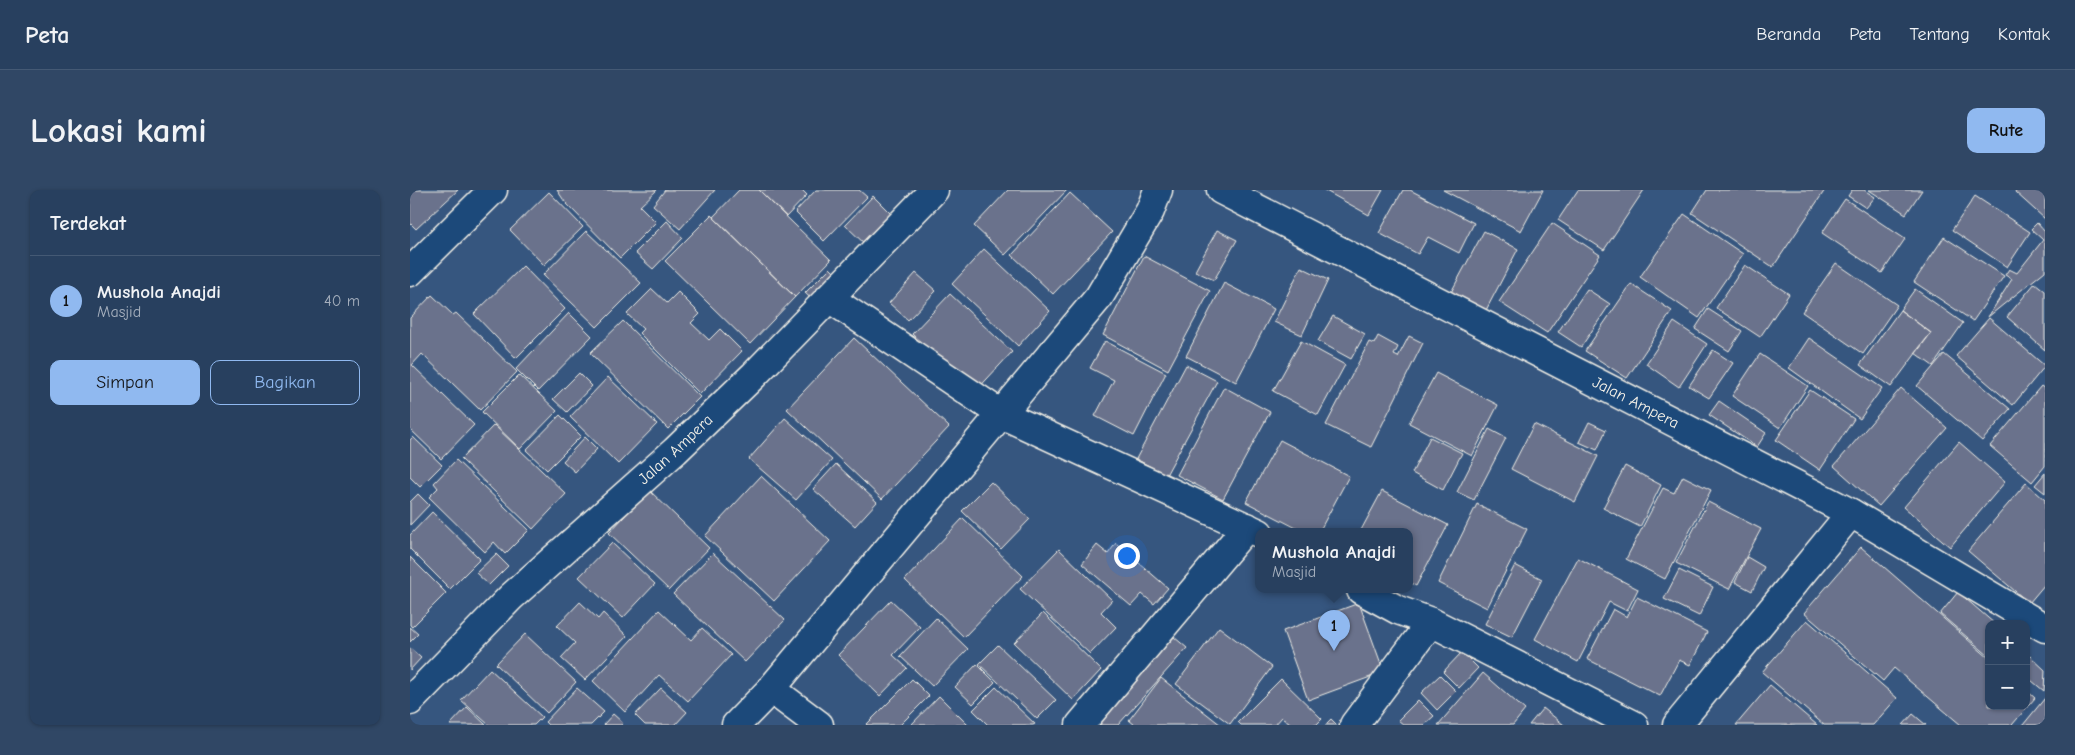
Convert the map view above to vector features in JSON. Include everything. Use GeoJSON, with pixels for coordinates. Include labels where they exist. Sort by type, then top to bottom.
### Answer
{"type":"FeatureCollection","features":[{"type":"Feature","properties":{"kind":"street"},"geometry":{"type":"LineString","coordinates":[[412,266],[493,190]]}},
{"type":"Feature","properties":{"kind":"street","name":"Jalan Ampera"},"geometry":{"type":"LineString","coordinates":[[410,701],[511,597],[675,451],[754,375],[934,190]]}},
{"type":"Feature","properties":{"kind":"street"},"geometry":{"type":"LineString","coordinates":[[736,725],[772,689],[1098,297],[1150,211],[1158,190]]}},
{"type":"Feature","properties":{"kind":"street","name":"Jalan Ampera"},"geometry":{"type":"LineString","coordinates":[[1221,190],[1850,513],[2045,628]]}},
{"type":"Feature","properties":{"kind":"street"},"geometry":{"type":"LineString","coordinates":[[828,298],[1001,414],[1253,530],[1080,725]]}},
{"type":"Feature","properties":{"kind":"street"},"geometry":{"type":"LineString","coordinates":[[1677,725],[1850,513]]}},
{"type":"Feature","properties":{"kind":"street"},"geometry":{"type":"LineString","coordinates":[[1367,593],[1398,610],[1431,622],[1634,725]]}},
{"type":"Feature","properties":{"kind":"street"},"geometry":{"type":"LineString","coordinates":[[1354,725],[1431,622]]}},
{"type":"Feature","properties":{"kind":"street"},"geometry":{"type":"LineString","coordinates":[[772,689],[819,725]]}},
{"type":"Feature","properties":{"kind":"building"},"geometry":{"type":"Polygon","coordinates":[[[410,190],[458,190],[416,229],[410,223],[410,190]]]}},
{"type":"Feature","properties":{"kind":"building"},"geometry":{"type":"Polygon","coordinates":[[[557,190],[657,190],[640,206],[656,222],[620,258],[565,202],[557,190]]]}},
{"type":"Feature","properties":{"kind":"building"},"geometry":{"type":"Polygon","coordinates":[[[665,190],[715,190],[680,229],[653,205],[665,190]]]}},
{"type":"Feature","properties":{"kind":"building"},"geometry":{"type":"Polygon","coordinates":[[[739,190],[759,190],[831,260],[795,297],[713,217],[739,190]]]}},
{"type":"Feature","properties":{"kind":"building"},"geometry":{"type":"Polygon","coordinates":[[[759,190],[802,190],[807,195],[786,217],[759,190]]]}},
{"type":"Feature","properties":{"kind":"building"},"geometry":{"type":"Polygon","coordinates":[[[816,190],[859,190],[867,197],[824,241],[795,212],[816,190]]]}},
{"type":"Feature","properties":{"kind":"building"},"geometry":{"type":"Polygon","coordinates":[[[1008,190],[1067,190],[1005,255],[974,226],[1008,190]]]}},
{"type":"Feature","properties":{"kind":"building"},"geometry":{"type":"Polygon","coordinates":[[[1324,190],[1383,190],[1369,215],[1324,190]]]}},
{"type":"Feature","properties":{"kind":"building"},"geometry":{"type":"Polygon","coordinates":[[[1403,190],[1410,190],[1474,223],[1459,253],[1428,237],[1418,254],[1379,233],[1403,190]]]}},
{"type":"Feature","properties":{"kind":"building"},"geometry":{"type":"Polygon","coordinates":[[[1443,190],[1543,190],[1521,231],[1443,190]]]}},
{"type":"Feature","properties":{"kind":"building"},"geometry":{"type":"Polygon","coordinates":[[[1578,190],[1644,190],[1604,250],[1558,220],[1578,190]]]}},
{"type":"Feature","properties":{"kind":"building"},"geometry":{"type":"Polygon","coordinates":[[[1707,190],[1825,190],[1773,267],[1692,213],[1707,190]]]}},
{"type":"Feature","properties":{"kind":"building"},"geometry":{"type":"Polygon","coordinates":[[[1852,190],[1864,190],[1875,197],[1866,208],[1848,196],[1852,190]]]}},
{"type":"Feature","properties":{"kind":"building"},"geometry":{"type":"Polygon","coordinates":[[[1869,190],[1922,190],[1906,214],[1869,190]]]}},
{"type":"Feature","properties":{"kind":"building"},"geometry":{"type":"Polygon","coordinates":[[[2016,190],[2045,190],[2045,219],[2015,192],[2016,190]]]}},
{"type":"Feature","properties":{"kind":"building"},"geometry":{"type":"Polygon","coordinates":[[[549,192],[583,227],[544,265],[510,230],[549,192]]]}},
{"type":"Feature","properties":{"kind":"building"},"geometry":{"type":"Polygon","coordinates":[[[1070,193],[1112,232],[1053,294],[1012,255],[1070,193]]]}},
{"type":"Feature","properties":{"kind":"building"},"geometry":{"type":"Polygon","coordinates":[[[873,196],[896,219],[868,247],[845,225],[873,196]]]}},
{"type":"Feature","properties":{"kind":"building"},"geometry":{"type":"Polygon","coordinates":[[[1975,196],[2030,232],[2007,267],[1952,230],[1975,196]]]}},
{"type":"Feature","properties":{"kind":"building"},"geometry":{"type":"Polygon","coordinates":[[[1845,199],[1905,239],[1882,273],[1822,233],[1845,199]]]}},
{"type":"Feature","properties":{"kind":"building"},"geometry":{"type":"Polygon","coordinates":[[[1684,214],[1743,254],[1699,318],[1640,277],[1684,214]]]}},
{"type":"Feature","properties":{"kind":"building"},"geometry":{"type":"Polygon","coordinates":[[[711,215],[795,297],[750,344],[665,261],[711,215]]]}},
{"type":"Feature","properties":{"kind":"building"},"geometry":{"type":"Polygon","coordinates":[[[667,221],[683,238],[653,269],[635,253],[667,221]]]}},
{"type":"Feature","properties":{"kind":"building"},"geometry":{"type":"Polygon","coordinates":[[[1552,223],[1600,255],[1547,333],[1499,302],[1552,223]]]}},
{"type":"Feature","properties":{"kind":"building"},"geometry":{"type":"Polygon","coordinates":[[[2037,223],[2045,232],[2045,271],[1988,317],[2012,279],[2005,275],[2009,269],[2017,273],[2043,240],[2031,229],[2037,223]]]}},
{"type":"Feature","properties":{"kind":"building"},"geometry":{"type":"Polygon","coordinates":[[[1217,230],[1237,240],[1214,280],[1195,271],[1217,230]]]}},
{"type":"Feature","properties":{"kind":"building"},"geometry":{"type":"Polygon","coordinates":[[[586,231],[641,283],[597,327],[543,275],[586,231]]]}},
{"type":"Feature","properties":{"kind":"building"},"geometry":{"type":"Polygon","coordinates":[[[1484,231],[1518,249],[1484,314],[1449,296],[1484,231]]]}},
{"type":"Feature","properties":{"kind":"building"},"geometry":{"type":"Polygon","coordinates":[[[1944,237],[2004,276],[1973,321],[1914,282],[1944,237]]]}},
{"type":"Feature","properties":{"kind":"building"},"geometry":{"type":"Polygon","coordinates":[[[984,249],[1050,311],[1018,346],[952,284],[984,249]]]}},
{"type":"Feature","properties":{"kind":"building"},"geometry":{"type":"Polygon","coordinates":[[[1144,256],[1210,291],[1168,370],[1103,335],[1144,256]]]}},
{"type":"Feature","properties":{"kind":"building"},"geometry":{"type":"Polygon","coordinates":[[[1836,263],[1897,305],[1863,354],[1802,312],[1836,263]]]}},
{"type":"Feature","properties":{"kind":"building"},"geometry":{"type":"Polygon","coordinates":[[[1745,265],[1789,294],[1760,337],[1716,308],[1745,265]]]}},
{"type":"Feature","properties":{"kind":"building"},"geometry":{"type":"Polygon","coordinates":[[[523,266],[565,309],[516,358],[474,314],[523,266]]]}},
{"type":"Feature","properties":{"kind":"building"},"geometry":{"type":"Polygon","coordinates":[[[1301,267],[1328,280],[1302,335],[1274,322],[1301,267]]]}},
{"type":"Feature","properties":{"kind":"building"},"geometry":{"type":"Polygon","coordinates":[[[830,268],[841,279],[817,304],[805,293],[830,268]]]}},
{"type":"Feature","properties":{"kind":"building"},"geometry":{"type":"Polygon","coordinates":[[[916,273],[936,291],[908,320],[889,303],[916,273]]]}},
{"type":"Feature","properties":{"kind":"building"},"geometry":{"type":"Polygon","coordinates":[[[1224,283],[1274,309],[1236,382],[1186,356],[1224,283]]]}},
{"type":"Feature","properties":{"kind":"building"},"geometry":{"type":"Polygon","coordinates":[[[2035,283],[2045,291],[2045,350],[2007,317],[2035,283]]]}},
{"type":"Feature","properties":{"kind":"building"},"geometry":{"type":"Polygon","coordinates":[[[1631,284],[1672,311],[1627,378],[1585,351],[1631,284]]]}},
{"type":"Feature","properties":{"kind":"building"},"geometry":{"type":"Polygon","coordinates":[[[652,289],[667,303],[678,292],[700,314],[691,323],[709,340],[720,329],[742,351],[700,394],[639,333],[643,329],[627,314],[652,289]]]}},
{"type":"Feature","properties":{"kind":"building"},"geometry":{"type":"Polygon","coordinates":[[[1587,289],[1610,304],[1581,347],[1558,332],[1587,289]]]}},
{"type":"Feature","properties":{"kind":"building"},"geometry":{"type":"Polygon","coordinates":[[[1915,289],[1963,323],[1933,366],[1915,353],[1931,333],[1900,310],[1915,289]]]}},
{"type":"Feature","properties":{"kind":"building"},"geometry":{"type":"Polygon","coordinates":[[[950,294],[1012,352],[974,393],[912,334],[950,294]]]}},
{"type":"Feature","properties":{"kind":"building"},"geometry":{"type":"Polygon","coordinates":[[[432,295],[453,315],[456,313],[517,372],[480,410],[422,354],[412,365],[474,425],[441,459],[410,429],[410,318],[432,295]]]}},
{"type":"Feature","properties":{"kind":"building"},"geometry":{"type":"Polygon","coordinates":[[[1708,309],[1742,331],[1729,351],[1695,329],[1708,309]]]}},
{"type":"Feature","properties":{"kind":"building"},"geometry":{"type":"Polygon","coordinates":[[[1900,310],[1931,333],[1891,387],[1860,365],[1900,310]]]}},
{"type":"Feature","properties":{"kind":"building"},"geometry":{"type":"Polygon","coordinates":[[[569,313],[592,336],[538,391],[516,369],[569,313]]]}},
{"type":"Feature","properties":{"kind":"building"},"geometry":{"type":"Polygon","coordinates":[[[1333,316],[1365,334],[1351,359],[1318,341],[1333,316]]]}},
{"type":"Feature","properties":{"kind":"building"},"geometry":{"type":"Polygon","coordinates":[[[1989,318],[2045,366],[2013,405],[1956,356],[1989,318]]]}},
{"type":"Feature","properties":{"kind":"building"},"geometry":{"type":"Polygon","coordinates":[[[623,321],[700,397],[668,429],[590,353],[623,321]]]}},
{"type":"Feature","properties":{"kind":"building"},"geometry":{"type":"Polygon","coordinates":[[[1674,322],[1707,344],[1679,387],[1646,364],[1674,322]]]}},
{"type":"Feature","properties":{"kind":"building"},"geometry":{"type":"Polygon","coordinates":[[[1378,336],[1398,347],[1394,355],[1398,357],[1409,336],[1423,343],[1371,447],[1326,425],[1369,342],[1374,344],[1378,336]]]}},
{"type":"Feature","properties":{"kind":"building"},"geometry":{"type":"Polygon","coordinates":[[[854,338],[949,427],[882,499],[787,409],[854,338]]]}},
{"type":"Feature","properties":{"kind":"building"},"geometry":{"type":"Polygon","coordinates":[[[1809,338],[1882,388],[1860,419],[1789,368],[1809,338]]]}},
{"type":"Feature","properties":{"kind":"building"},"geometry":{"type":"Polygon","coordinates":[[[1105,341],[1166,373],[1134,436],[1095,416],[1114,380],[1090,368],[1105,341]]]}},
{"type":"Feature","properties":{"kind":"building"},"geometry":{"type":"Polygon","coordinates":[[[1301,341],[1345,365],[1318,415],[1273,391],[1301,341]]]}},
{"type":"Feature","properties":{"kind":"building"},"geometry":{"type":"Polygon","coordinates":[[[1713,350],[1733,363],[1709,398],[1689,386],[1713,350]]]}},
{"type":"Feature","properties":{"kind":"building"},"geometry":{"type":"Polygon","coordinates":[[[1760,354],[1808,386],[1780,428],[1732,396],[1760,354]]]}},
{"type":"Feature","properties":{"kind":"building"},"geometry":{"type":"Polygon","coordinates":[[[1944,354],[2010,409],[1982,441],[1917,386],[1944,354]]]}},
{"type":"Feature","properties":{"kind":"building"},"geometry":{"type":"Polygon","coordinates":[[[1186,365],[1217,381],[1166,475],[1136,459],[1186,365]]]}},
{"type":"Feature","properties":{"kind":"building"},"geometry":{"type":"Polygon","coordinates":[[[579,373],[592,386],[567,412],[553,399],[579,373]]]}},
{"type":"Feature","properties":{"kind":"building"},"geometry":{"type":"Polygon","coordinates":[[[1436,373],[1498,405],[1472,456],[1409,423],[1436,373]]]}},
{"type":"Feature","properties":{"kind":"building"},"geometry":{"type":"Polygon","coordinates":[[[519,375],[557,411],[520,449],[482,412],[519,375]]]}},
{"type":"Feature","properties":{"kind":"building"},"geometry":{"type":"Polygon","coordinates":[[[608,377],[657,424],[618,464],[570,417],[608,377]]]}},
{"type":"Feature","properties":{"kind":"building"},"geometry":{"type":"Polygon","coordinates":[[[2041,386],[2045,389],[2045,466],[2032,482],[1990,446],[2041,386]]]}},
{"type":"Feature","properties":{"kind":"building"},"geometry":{"type":"Polygon","coordinates":[[[1224,387],[1270,412],[1223,499],[1177,475],[1224,387]]]}},
{"type":"Feature","properties":{"kind":"building"},"geometry":{"type":"Polygon","coordinates":[[[1901,388],[1947,428],[1879,506],[1834,466],[1901,388]]]}},
{"type":"Feature","properties":{"kind":"building"},"geometry":{"type":"Polygon","coordinates":[[[1810,390],[1854,419],[1820,470],[1776,440],[1810,390]]]}},
{"type":"Feature","properties":{"kind":"building"},"geometry":{"type":"Polygon","coordinates":[[[1719,401],[1766,433],[1757,447],[1709,415],[1719,401]]]}},
{"type":"Feature","properties":{"kind":"building"},"geometry":{"type":"Polygon","coordinates":[[[560,415],[581,436],[547,470],[526,450],[560,415]]]}},
{"type":"Feature","properties":{"kind":"building"},"geometry":{"type":"Polygon","coordinates":[[[785,418],[832,460],[796,500],[749,459],[785,418]]]}},
{"type":"Feature","properties":{"kind":"building"},"geometry":{"type":"Polygon","coordinates":[[[1589,422],[1606,430],[1597,450],[1579,442],[1589,422]]]}},
{"type":"Feature","properties":{"kind":"building"},"geometry":{"type":"Polygon","coordinates":[[[1534,424],[1598,456],[1575,502],[1511,469],[1534,424]]]}},
{"type":"Feature","properties":{"kind":"building"},"geometry":{"type":"Polygon","coordinates":[[[494,425],[566,494],[533,529],[461,459],[494,425]]]}},
{"type":"Feature","properties":{"kind":"building"},"geometry":{"type":"Polygon","coordinates":[[[1489,429],[1506,438],[1474,500],[1457,492],[1489,429]]]}},
{"type":"Feature","properties":{"kind":"building"},"geometry":{"type":"Polygon","coordinates":[[[413,437],[442,465],[420,487],[410,477],[410,440],[413,437]]]}},
{"type":"Feature","properties":{"kind":"building"},"geometry":{"type":"Polygon","coordinates":[[[585,437],[597,449],[575,472],[563,461],[585,437]]]}},
{"type":"Feature","properties":{"kind":"building"},"geometry":{"type":"Polygon","coordinates":[[[1430,437],[1462,453],[1443,490],[1412,473],[1430,437]]]}},
{"type":"Feature","properties":{"kind":"building"},"geometry":{"type":"Polygon","coordinates":[[[1280,440],[1349,476],[1321,528],[1296,528],[1246,502],[1280,440]]]}},
{"type":"Feature","properties":{"kind":"building"},"geometry":{"type":"Polygon","coordinates":[[[1959,442],[2005,482],[1950,547],[1904,507],[1959,442]]]}},
{"type":"Feature","properties":{"kind":"building"},"geometry":{"type":"Polygon","coordinates":[[[456,460],[529,530],[505,554],[494,542],[485,552],[429,497],[438,488],[434,483],[456,460]]]}},
{"type":"Feature","properties":{"kind":"building"},"geometry":{"type":"Polygon","coordinates":[[[836,464],[877,502],[855,526],[813,489],[836,464]]]}},
{"type":"Feature","properties":{"kind":"building"},"geometry":{"type":"Polygon","coordinates":[[[1625,466],[1661,485],[1640,527],[1603,508],[1625,466]]]}},
{"type":"Feature","properties":{"kind":"building"},"geometry":{"type":"Polygon","coordinates":[[[2045,473],[2045,493],[2035,485],[2045,473]]]}},
{"type":"Feature","properties":{"kind":"building"},"geometry":{"type":"Polygon","coordinates":[[[761,476],[830,541],[774,601],[705,536],[761,476]]]}},
{"type":"Feature","properties":{"kind":"building"},"geometry":{"type":"Polygon","coordinates":[[[1683,476],[1711,490],[1665,579],[1626,559],[1663,488],[1674,493],[1683,476]]]}},
{"type":"Feature","properties":{"kind":"building"},"geometry":{"type":"Polygon","coordinates":[[[991,482],[1030,519],[1001,549],[962,511],[991,482]]]}},
{"type":"Feature","properties":{"kind":"building"},"geometry":{"type":"Polygon","coordinates":[[[2026,483],[2045,500],[2045,584],[2029,603],[1968,551],[2026,483]]]}},
{"type":"Feature","properties":{"kind":"building"},"geometry":{"type":"Polygon","coordinates":[[[649,490],[709,548],[669,590],[609,533],[649,490]]]}},
{"type":"Feature","properties":{"kind":"building"},"geometry":{"type":"Polygon","coordinates":[[[1382,491],[1448,525],[1416,586],[1413,584],[1413,528],[1362,528],[1382,491]]]}},
{"type":"Feature","properties":{"kind":"building"},"geometry":{"type":"Polygon","coordinates":[[[418,494],[429,505],[410,525],[410,502],[418,494]]]}},
{"type":"Feature","properties":{"kind":"building"},"geometry":{"type":"Polygon","coordinates":[[[1708,502],[1761,529],[1729,589],[1676,563],[1708,502]]]}},
{"type":"Feature","properties":{"kind":"building"},"geometry":{"type":"Polygon","coordinates":[[[1477,504],[1527,529],[1487,608],[1438,583],[1477,504]]]}},
{"type":"Feature","properties":{"kind":"building"},"geometry":{"type":"Polygon","coordinates":[[[432,512],[480,559],[450,589],[410,549],[410,535],[432,512]]]}},
{"type":"Feature","properties":{"kind":"building"},"geometry":{"type":"Polygon","coordinates":[[[963,518],[1023,576],[964,637],[905,580],[963,518]]]}},
{"type":"Feature","properties":{"kind":"building"},"geometry":{"type":"Polygon","coordinates":[[[612,543],[655,584],[623,618],[579,577],[612,543]]]}},
{"type":"Feature","properties":{"kind":"building"},"geometry":{"type":"Polygon","coordinates":[[[1116,543],[1168,588],[1154,604],[1142,594],[1131,606],[1082,564],[1097,545],[1108,554],[1116,543]]]}},
{"type":"Feature","properties":{"kind":"building"},"geometry":{"type":"Polygon","coordinates":[[[1861,547],[1985,655],[1985,710],[2025,710],[2012,725],[1961,725],[1894,668],[1883,681],[1804,613],[1861,547]]]}},
{"type":"Feature","properties":{"kind":"building"},"geometry":{"type":"Polygon","coordinates":[[[1059,549],[1112,600],[1101,612],[1116,627],[1090,654],[1020,589],[1059,549]]]}},
{"type":"Feature","properties":{"kind":"building"},"geometry":{"type":"Polygon","coordinates":[[[713,553],[785,620],[745,662],[673,594],[713,553]]]}},
{"type":"Feature","properties":{"kind":"building"},"geometry":{"type":"Polygon","coordinates":[[[496,554],[508,566],[489,585],[476,573],[496,554]]]}},
{"type":"Feature","properties":{"kind":"building"},"geometry":{"type":"Polygon","coordinates":[[[410,557],[446,593],[412,627],[410,625],[410,557]]]}},
{"type":"Feature","properties":{"kind":"building"},"geometry":{"type":"Polygon","coordinates":[[[1747,557],[1764,567],[1752,591],[1735,582],[1747,557]]]}},
{"type":"Feature","properties":{"kind":"building"},"geometry":{"type":"Polygon","coordinates":[[[1578,558],[1638,589],[1627,611],[1609,602],[1578,662],[1535,639],[1578,558]]]}},
{"type":"Feature","properties":{"kind":"building"},"geometry":{"type":"Polygon","coordinates":[[[1515,565],[1542,579],[1512,637],[1485,624],[1515,565]]]}},
{"type":"Feature","properties":{"kind":"building"},"geometry":{"type":"Polygon","coordinates":[[[1679,570],[1713,587],[1699,616],[1664,599],[1679,570]]]}},
{"type":"Feature","properties":{"kind":"building"},"geometry":{"type":"Polygon","coordinates":[[[1958,592],[1990,620],[1985,620],[1985,653],[1940,614],[1958,592]]]}},
{"type":"Feature","properties":{"kind":"building"},"geometry":{"type":"Polygon","coordinates":[[[1637,597],[1707,632],[1690,665],[1679,660],[1660,696],[1587,659],[1613,609],[1627,617],[1637,597]]]}},
{"type":"Feature","properties":{"kind":"building"},"geometry":{"type":"Polygon","coordinates":[[[891,600],[920,627],[893,655],[907,668],[880,696],[838,655],[891,600]]]}},
{"type":"Feature","properties":{"kind":"building"},"geometry":{"type":"Polygon","coordinates":[[[580,602],[598,619],[603,613],[627,636],[585,680],[561,658],[575,643],[557,626],[580,602]]]}},
{"type":"Feature","properties":{"kind":"building"},"geometry":{"type":"Polygon","coordinates":[[[1359,603],[1384,672],[1308,700],[1283,631],[1359,603]]]}},
{"type":"Feature","properties":{"kind":"building"},"geometry":{"type":"Polygon","coordinates":[[[659,610],[691,640],[702,628],[731,655],[688,701],[659,675],[625,712],[593,681],[659,610]]]}},
{"type":"Feature","properties":{"kind":"building"},"geometry":{"type":"Polygon","coordinates":[[[1043,613],[1101,670],[1073,700],[1014,643],[1043,613]]]}},
{"type":"Feature","properties":{"kind":"building"},"geometry":{"type":"Polygon","coordinates":[[[936,618],[968,649],[932,686],[900,656],[936,618]]]}},
{"type":"Feature","properties":{"kind":"building"},"geometry":{"type":"Polygon","coordinates":[[[1807,620],[1897,698],[1873,725],[1824,725],[1762,672],[1807,620]]]}},
{"type":"Feature","properties":{"kind":"building"},"geometry":{"type":"Polygon","coordinates":[[[410,627],[418,634],[410,642],[410,627]]]}},
{"type":"Feature","properties":{"kind":"building"},"geometry":{"type":"Polygon","coordinates":[[[1219,627],[1272,667],[1230,724],[1176,684],[1219,627]]]}},
{"type":"Feature","properties":{"kind":"building"},"geometry":{"type":"Polygon","coordinates":[[[525,634],[576,682],[547,713],[496,664],[525,634]]]}},
{"type":"Feature","properties":{"kind":"building"},"geometry":{"type":"Polygon","coordinates":[[[1174,637],[1187,648],[1118,725],[1096,725],[1174,637]]]}},
{"type":"Feature","properties":{"kind":"building"},"geometry":{"type":"Polygon","coordinates":[[[998,645],[1056,700],[1037,719],[979,664],[998,645]]]}},
{"type":"Feature","properties":{"kind":"building"},"geometry":{"type":"Polygon","coordinates":[[[410,648],[421,658],[410,670],[410,648]]]}},
{"type":"Feature","properties":{"kind":"building"},"geometry":{"type":"Polygon","coordinates":[[[1462,652],[1478,668],[1459,688],[1443,672],[1462,652]]]}},
{"type":"Feature","properties":{"kind":"building"},"geometry":{"type":"Polygon","coordinates":[[[2030,656],[2045,670],[2044,691],[2030,679],[2030,656]]]}},
{"type":"Feature","properties":{"kind":"building"},"geometry":{"type":"Polygon","coordinates":[[[977,664],[995,682],[973,704],[955,687],[977,664]]]}},
{"type":"Feature","properties":{"kind":"building"},"geometry":{"type":"Polygon","coordinates":[[[490,669],[542,717],[534,725],[489,725],[461,700],[490,669]]]}},
{"type":"Feature","properties":{"kind":"building"},"geometry":{"type":"Polygon","coordinates":[[[1483,673],[1525,710],[1513,725],[1438,725],[1483,673]]]}},
{"type":"Feature","properties":{"kind":"building"},"geometry":{"type":"Polygon","coordinates":[[[1440,675],[1456,691],[1437,710],[1421,693],[1440,675]]]}},
{"type":"Feature","properties":{"kind":"building"},"geometry":{"type":"Polygon","coordinates":[[[1161,678],[1221,725],[1135,725],[1129,720],[1161,678]]]}},
{"type":"Feature","properties":{"kind":"building"},"geometry":{"type":"Polygon","coordinates":[[[912,679],[929,696],[900,725],[866,725],[912,679]]]}},
{"type":"Feature","properties":{"kind":"building"},"geometry":{"type":"Polygon","coordinates":[[[1281,679],[1322,719],[1316,725],[1291,725],[1282,717],[1275,725],[1241,725],[1238,722],[1281,679]]]}},
{"type":"Feature","properties":{"kind":"building"},"geometry":{"type":"Polygon","coordinates":[[[1770,685],[1817,725],[1736,725],[1770,685]]]}},
{"type":"Feature","properties":{"kind":"building"},"geometry":{"type":"Polygon","coordinates":[[[996,687],[1035,724],[988,725],[973,710],[996,687]]]}},
{"type":"Feature","properties":{"kind":"building"},"geometry":{"type":"Polygon","coordinates":[[[577,688],[604,712],[591,725],[548,725],[545,722],[577,688]]]}},
{"type":"Feature","properties":{"kind":"building"},"geometry":{"type":"Polygon","coordinates":[[[661,688],[687,712],[675,725],[645,725],[635,715],[661,688]]]}},
{"type":"Feature","properties":{"kind":"building"},"geometry":{"type":"Polygon","coordinates":[[[2030,694],[2035,698],[2030,704],[2030,694]]]}},
{"type":"Feature","properties":{"kind":"building"},"geometry":{"type":"Polygon","coordinates":[[[939,696],[968,725],[911,725],[939,696]]]}},
{"type":"Feature","properties":{"kind":"building"},"geometry":{"type":"Polygon","coordinates":[[[2045,698],[2045,725],[2023,725],[2045,698]]]}},
{"type":"Feature","properties":{"kind":"building"},"geometry":{"type":"Polygon","coordinates":[[[1418,700],[1434,716],[1424,725],[1404,725],[1398,720],[1418,700]]]}},
{"type":"Feature","properties":{"kind":"building"},"geometry":{"type":"Polygon","coordinates":[[[467,707],[486,725],[450,725],[467,707]]]}},
{"type":"Feature","properties":{"kind":"building"},"geometry":{"type":"Polygon","coordinates":[[[1543,708],[1564,725],[1529,725],[1543,708]]]}},
{"type":"Feature","properties":{"kind":"building"},"geometry":{"type":"Polygon","coordinates":[[[613,714],[623,723],[621,725],[603,725],[613,714]]]}},
{"type":"Feature","properties":{"kind":"building"},"geometry":{"type":"Polygon","coordinates":[[[1913,714],[1926,725],[1903,725],[1913,714]]]}},
{"type":"Feature","properties":{"kind":"building"},"geometry":{"type":"Polygon","coordinates":[[[1331,719],[1337,725],[1325,725],[1331,719]]]}},
{"type":"Feature","properties":{"kind":"place","name":"Mushola Anajdi"},"geometry":{"type":"Point","coordinates":[1334,651]}}]}
